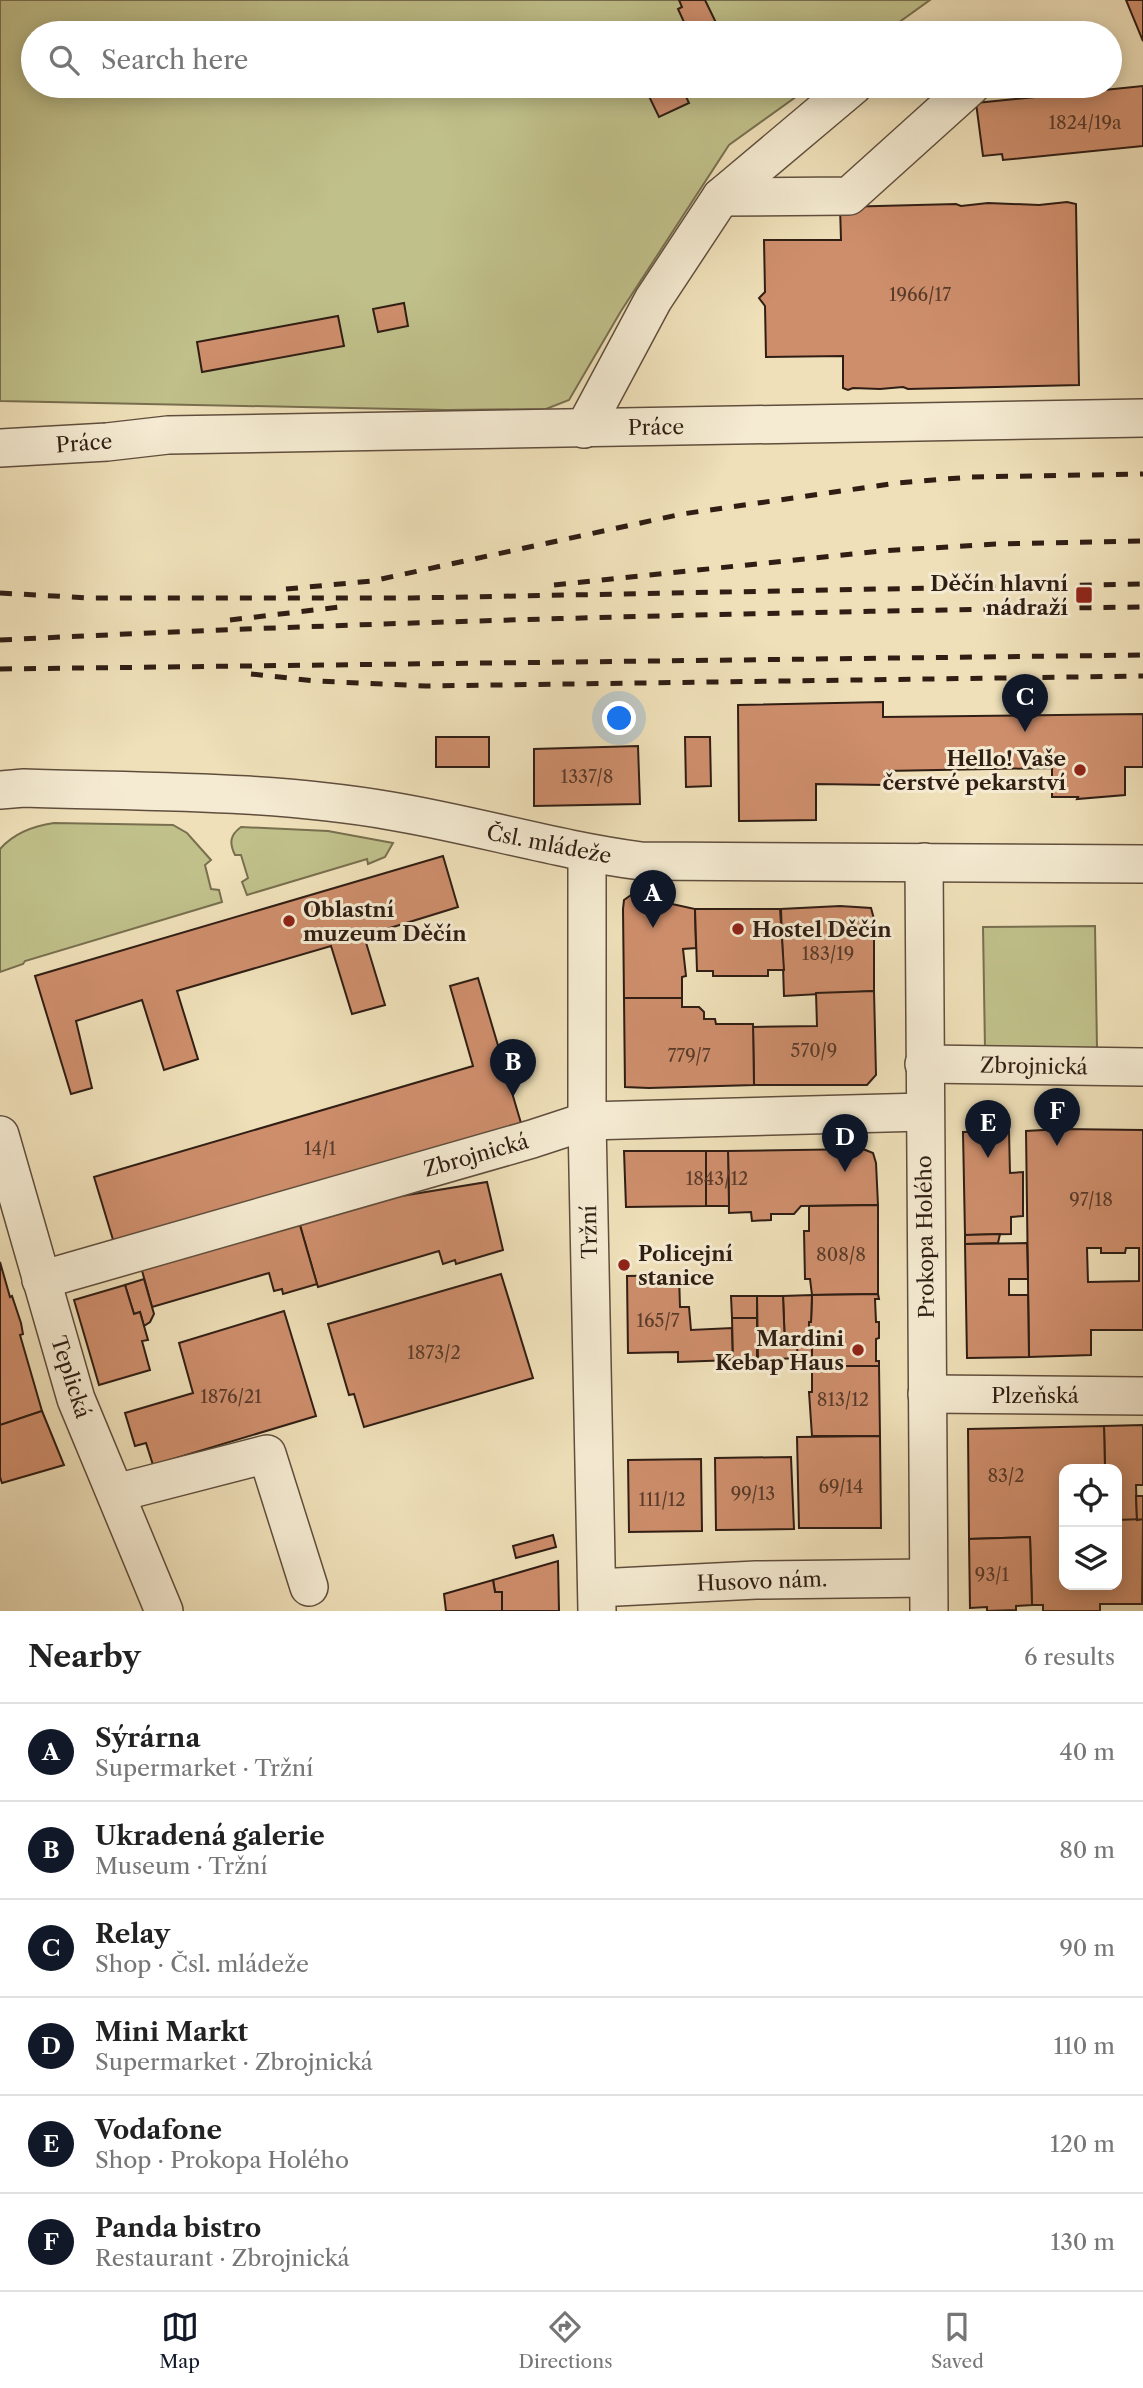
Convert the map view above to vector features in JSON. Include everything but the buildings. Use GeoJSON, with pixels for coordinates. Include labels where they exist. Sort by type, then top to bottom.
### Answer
{"type":"FeatureCollection","features":[{"type":"Feature","properties":{"kind":"street"},"geometry":{"type":"LineString","coordinates":[[584,429],[653,300],[721,197],[839,98]]}},
{"type":"Feature","properties":{"kind":"street"},"geometry":{"type":"LineString","coordinates":[[721,197],[849,196],[958,98]]}},
{"type":"Feature","properties":{"kind":"street","name":"Práce"},"geometry":{"type":"LineString","coordinates":[[0,448],[107,443],[168,435],[1143,418]]}},
{"type":"Feature","properties":{"kind":"street","name":"Práce"},"geometry":{"type":"LineString","coordinates":[[0,424],[117,428],[168,435]]}},
{"type":"Feature","properties":{"kind":"street","name":"Čsl. mládeže"},"geometry":{"type":"LineString","coordinates":[[0,790],[24,788],[255,795],[330,802],[392,811],[587,853],[641,861],[1143,864]]}},
{"type":"Feature","properties":{"kind":"street","name":"Tržní"},"geometry":{"type":"LineString","coordinates":[[587,853],[587,1121],[597,1600]]}},
{"type":"Feature","properties":{"kind":"street","name":"Prokopa Holého"},"geometry":{"type":"LineString","coordinates":[[924,862],[928,1595]]}},
{"type":"Feature","properties":{"kind":"street","name":"Zbrojnická"},"geometry":{"type":"LineString","coordinates":[[924,1064],[1143,1067]]}},
{"type":"Feature","properties":{"kind":"street","name":"Zbrojnická"},"geometry":{"type":"LineString","coordinates":[[41,1280],[587,1121],[924,1112]]}},
{"type":"Feature","properties":{"kind":"street","name":"Teplická"},"geometry":{"type":"LineString","coordinates":[[0,1135],[76,1399],[164,1611]]}},
{"type":"Feature","properties":{"kind":"street","name":"Plzeňská"},"geometry":{"type":"LineString","coordinates":[[927,1394],[1143,1396]]}},
{"type":"Feature","properties":{"kind":"street"},"geometry":{"type":"LineString","coordinates":[[116,1493],[267,1454],[309,1587]]}},
{"type":"Feature","properties":{"kind":"street","name":"Husovo nám."},"geometry":{"type":"LineString","coordinates":[[597,1600],[756,1580],[928,1595]]}},
{"type":"Feature","properties":{"kind":"green space"},"geometry":{"type":"Polygon","coordinates":[[[0,0],[930,0],[901,21],[21,21],[21,98],[794,98],[729,145],[621,311],[569,400],[546,409],[447,410],[0,401],[0,0]]]}},
{"type":"Feature","properties":{"kind":"green space"},"geometry":{"type":"Polygon","coordinates":[[[54,823],[173,825],[187,833],[211,860],[205,865],[211,889],[219,890],[222,902],[25,961],[0,972],[0,849],[24,831],[54,823]]]}},
{"type":"Feature","properties":{"kind":"green space"},"geometry":{"type":"Polygon","coordinates":[[[241,827],[328,831],[393,843],[385,857],[368,864],[367,859],[247,895],[242,882],[248,878],[241,855],[235,855],[231,843],[241,827]]]}},
{"type":"Feature","properties":{"kind":"green space"},"geometry":{"type":"Polygon","coordinates":[[[1095,926],[1097,1048],[985,1049],[983,927],[1095,926]]]}},
{"type":"Feature","properties":{"kind":"railway"},"geometry":{"type":"LineString","coordinates":[[286,589],[372,581],[682,514],[897,483],[971,477],[1143,474]]}},
{"type":"Feature","properties":{"kind":"railway"},"geometry":{"type":"LineString","coordinates":[[554,585],[881,551],[996,544],[1143,541]]}},
{"type":"Feature","properties":{"kind":"railway"},"geometry":{"type":"LineString","coordinates":[[0,593],[89,598],[412,598],[1143,584]]}},
{"type":"Feature","properties":{"kind":"railway"},"geometry":{"type":"LineString","coordinates":[[230,620],[348,606]]}},
{"type":"Feature","properties":{"kind":"railway"},"geometry":{"type":"LineString","coordinates":[[0,640],[572,618],[1143,607]]}},
{"type":"Feature","properties":{"kind":"railway"},"geometry":{"type":"LineString","coordinates":[[0,669],[1143,655]]}},
{"type":"Feature","properties":{"kind":"railway"},"geometry":{"type":"LineString","coordinates":[[251,674],[316,681],[426,686],[1143,676]]}},
{"type":"Feature","properties":{"kind":"place","name":"Děčín hlavní nádraží"},"geometry":{"type":"Point","coordinates":[1084,595]}},
{"type":"Feature","properties":{"kind":"place","name":"Relay"},"geometry":{"type":"Point","coordinates":[1025,732]}},
{"type":"Feature","properties":{"kind":"place","name":"Hello! Vaše čerstvé pekarství"},"geometry":{"type":"Point","coordinates":[1080,770]}},
{"type":"Feature","properties":{"kind":"place","name":"Oblastní muzeum Děčín"},"geometry":{"type":"Point","coordinates":[289,921]}},
{"type":"Feature","properties":{"kind":"place","name":"Sýrárna"},"geometry":{"type":"Point","coordinates":[653,928]}},
{"type":"Feature","properties":{"kind":"place","name":"Hostel Děčín"},"geometry":{"type":"Point","coordinates":[738,929]}},
{"type":"Feature","properties":{"kind":"place","name":"Ukradená galerie"},"geometry":{"type":"Point","coordinates":[513,1097]}},
{"type":"Feature","properties":{"kind":"place","name":"Panda bistro"},"geometry":{"type":"Point","coordinates":[1057,1146]}},
{"type":"Feature","properties":{"kind":"place","name":"Vodafone"},"geometry":{"type":"Point","coordinates":[988,1158]}},
{"type":"Feature","properties":{"kind":"place","name":"Mini Markt"},"geometry":{"type":"Point","coordinates":[845,1172]}},
{"type":"Feature","properties":{"kind":"place","name":"Policejní stanice"},"geometry":{"type":"Point","coordinates":[624,1265]}},
{"type":"Feature","properties":{"kind":"place","name":"Mardini Kebap Haus"},"geometry":{"type":"Point","coordinates":[858,1350]}}]}
